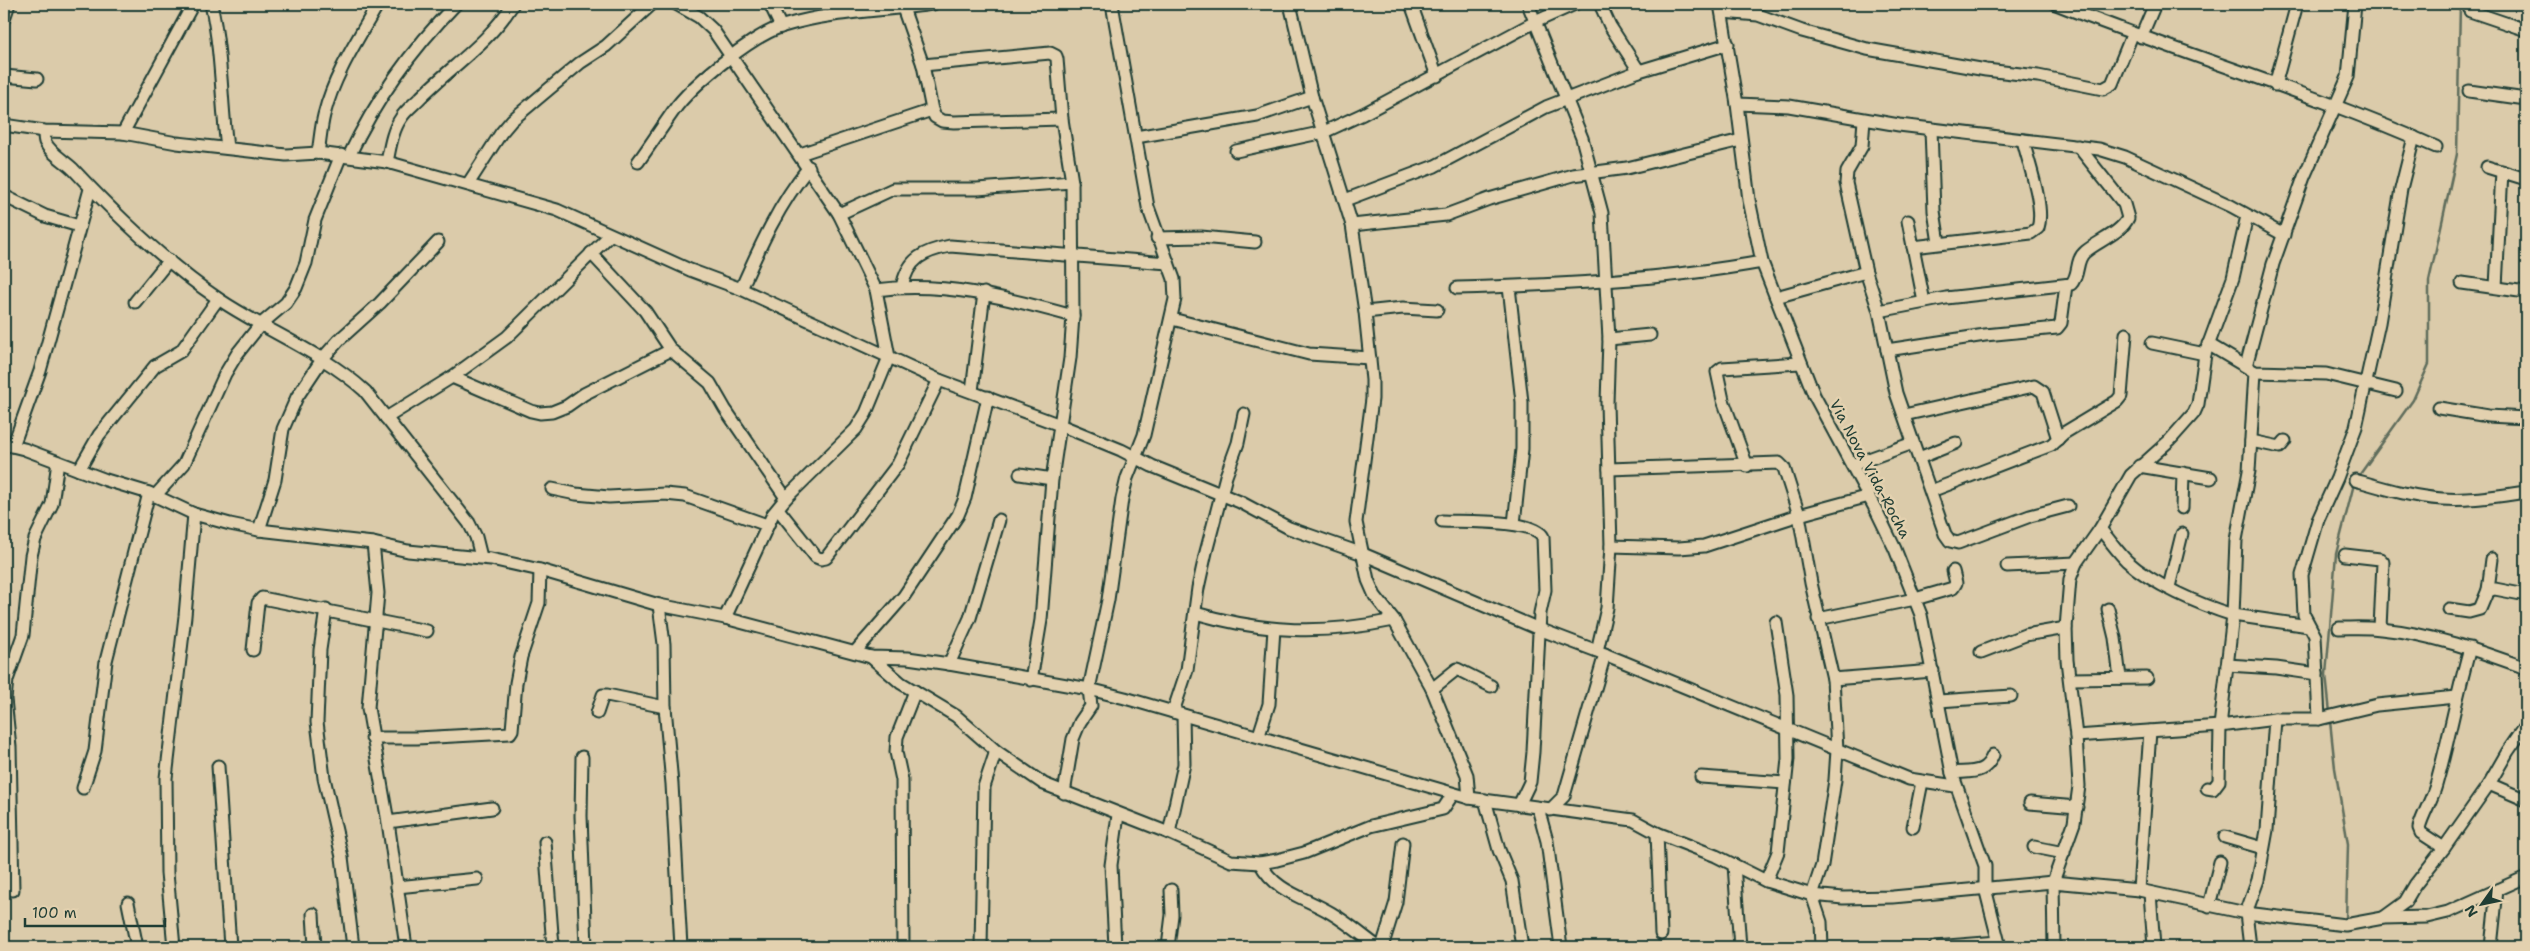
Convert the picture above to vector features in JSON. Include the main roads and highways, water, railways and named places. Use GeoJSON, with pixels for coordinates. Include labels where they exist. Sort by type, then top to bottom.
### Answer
{"type":"FeatureCollection","features":[{"type":"Feature","properties":{"kind":"waterway"},"geometry":{"type":"LineString","coordinates":[[2358,477],[2413,400],[2429,364],[2429,281],[2457,154],[2460,4]]}},
{"type":"Feature","properties":{"kind":"waterway"},"geometry":{"type":"LineString","coordinates":[[2330,713],[2326,675],[2336,554],[2354,484]]}},
{"type":"Feature","properties":{"kind":"waterway"},"geometry":{"type":"LineString","coordinates":[[2330,721],[2335,768],[2348,844],[2346,921]]}}]}
